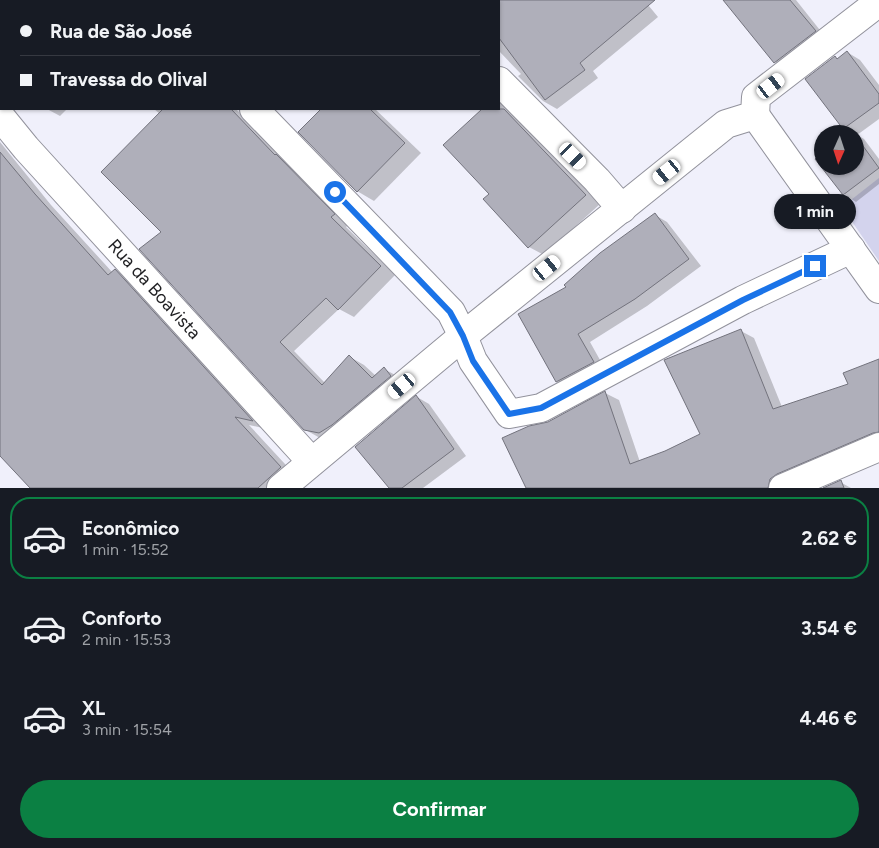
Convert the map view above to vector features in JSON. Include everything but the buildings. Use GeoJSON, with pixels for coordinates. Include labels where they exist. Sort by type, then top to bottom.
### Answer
{"type":"FeatureCollection","features":[{"type":"Feature","properties":{"kind":"street"},"geometry":{"type":"LineString","coordinates":[[879,2],[756,97],[755,115],[879,289]]}},
{"type":"Feature","properties":{"kind":"street"},"geometry":{"type":"LineString","coordinates":[[500,82],[597,180],[622,209]]}},
{"type":"Feature","properties":{"kind":"street"},"geometry":{"type":"LineString","coordinates":[[255,110],[450,312],[463,336],[473,361],[509,414],[541,408],[743,300],[851,249]]}},
{"type":"Feature","properties":{"kind":"street"},"geometry":{"type":"LineString","coordinates":[[281,488],[463,336],[726,124],[755,115]]}},
{"type":"Feature","properties":{"kind":"street","name":"Rua da Boavista"},"geometry":{"type":"LineString","coordinates":[[0,116],[26,148],[311,461]]}},
{"type":"Feature","properties":{"kind":"street"},"geometry":{"type":"LineString","coordinates":[[783,488],[879,447]]}},
{"type":"Feature","properties":{"kind":"shaded area"},"geometry":{"type":"Polygon","coordinates":[[[879,178],[879,261],[842,207],[879,178]]]}},
{"type":"Feature","properties":{"kind":"route"},"geometry":{"type":"LineString","coordinates":[[335,192],[450,312],[463,336],[473,361],[509,414],[541,408],[743,300],[815,266]]}}]}
